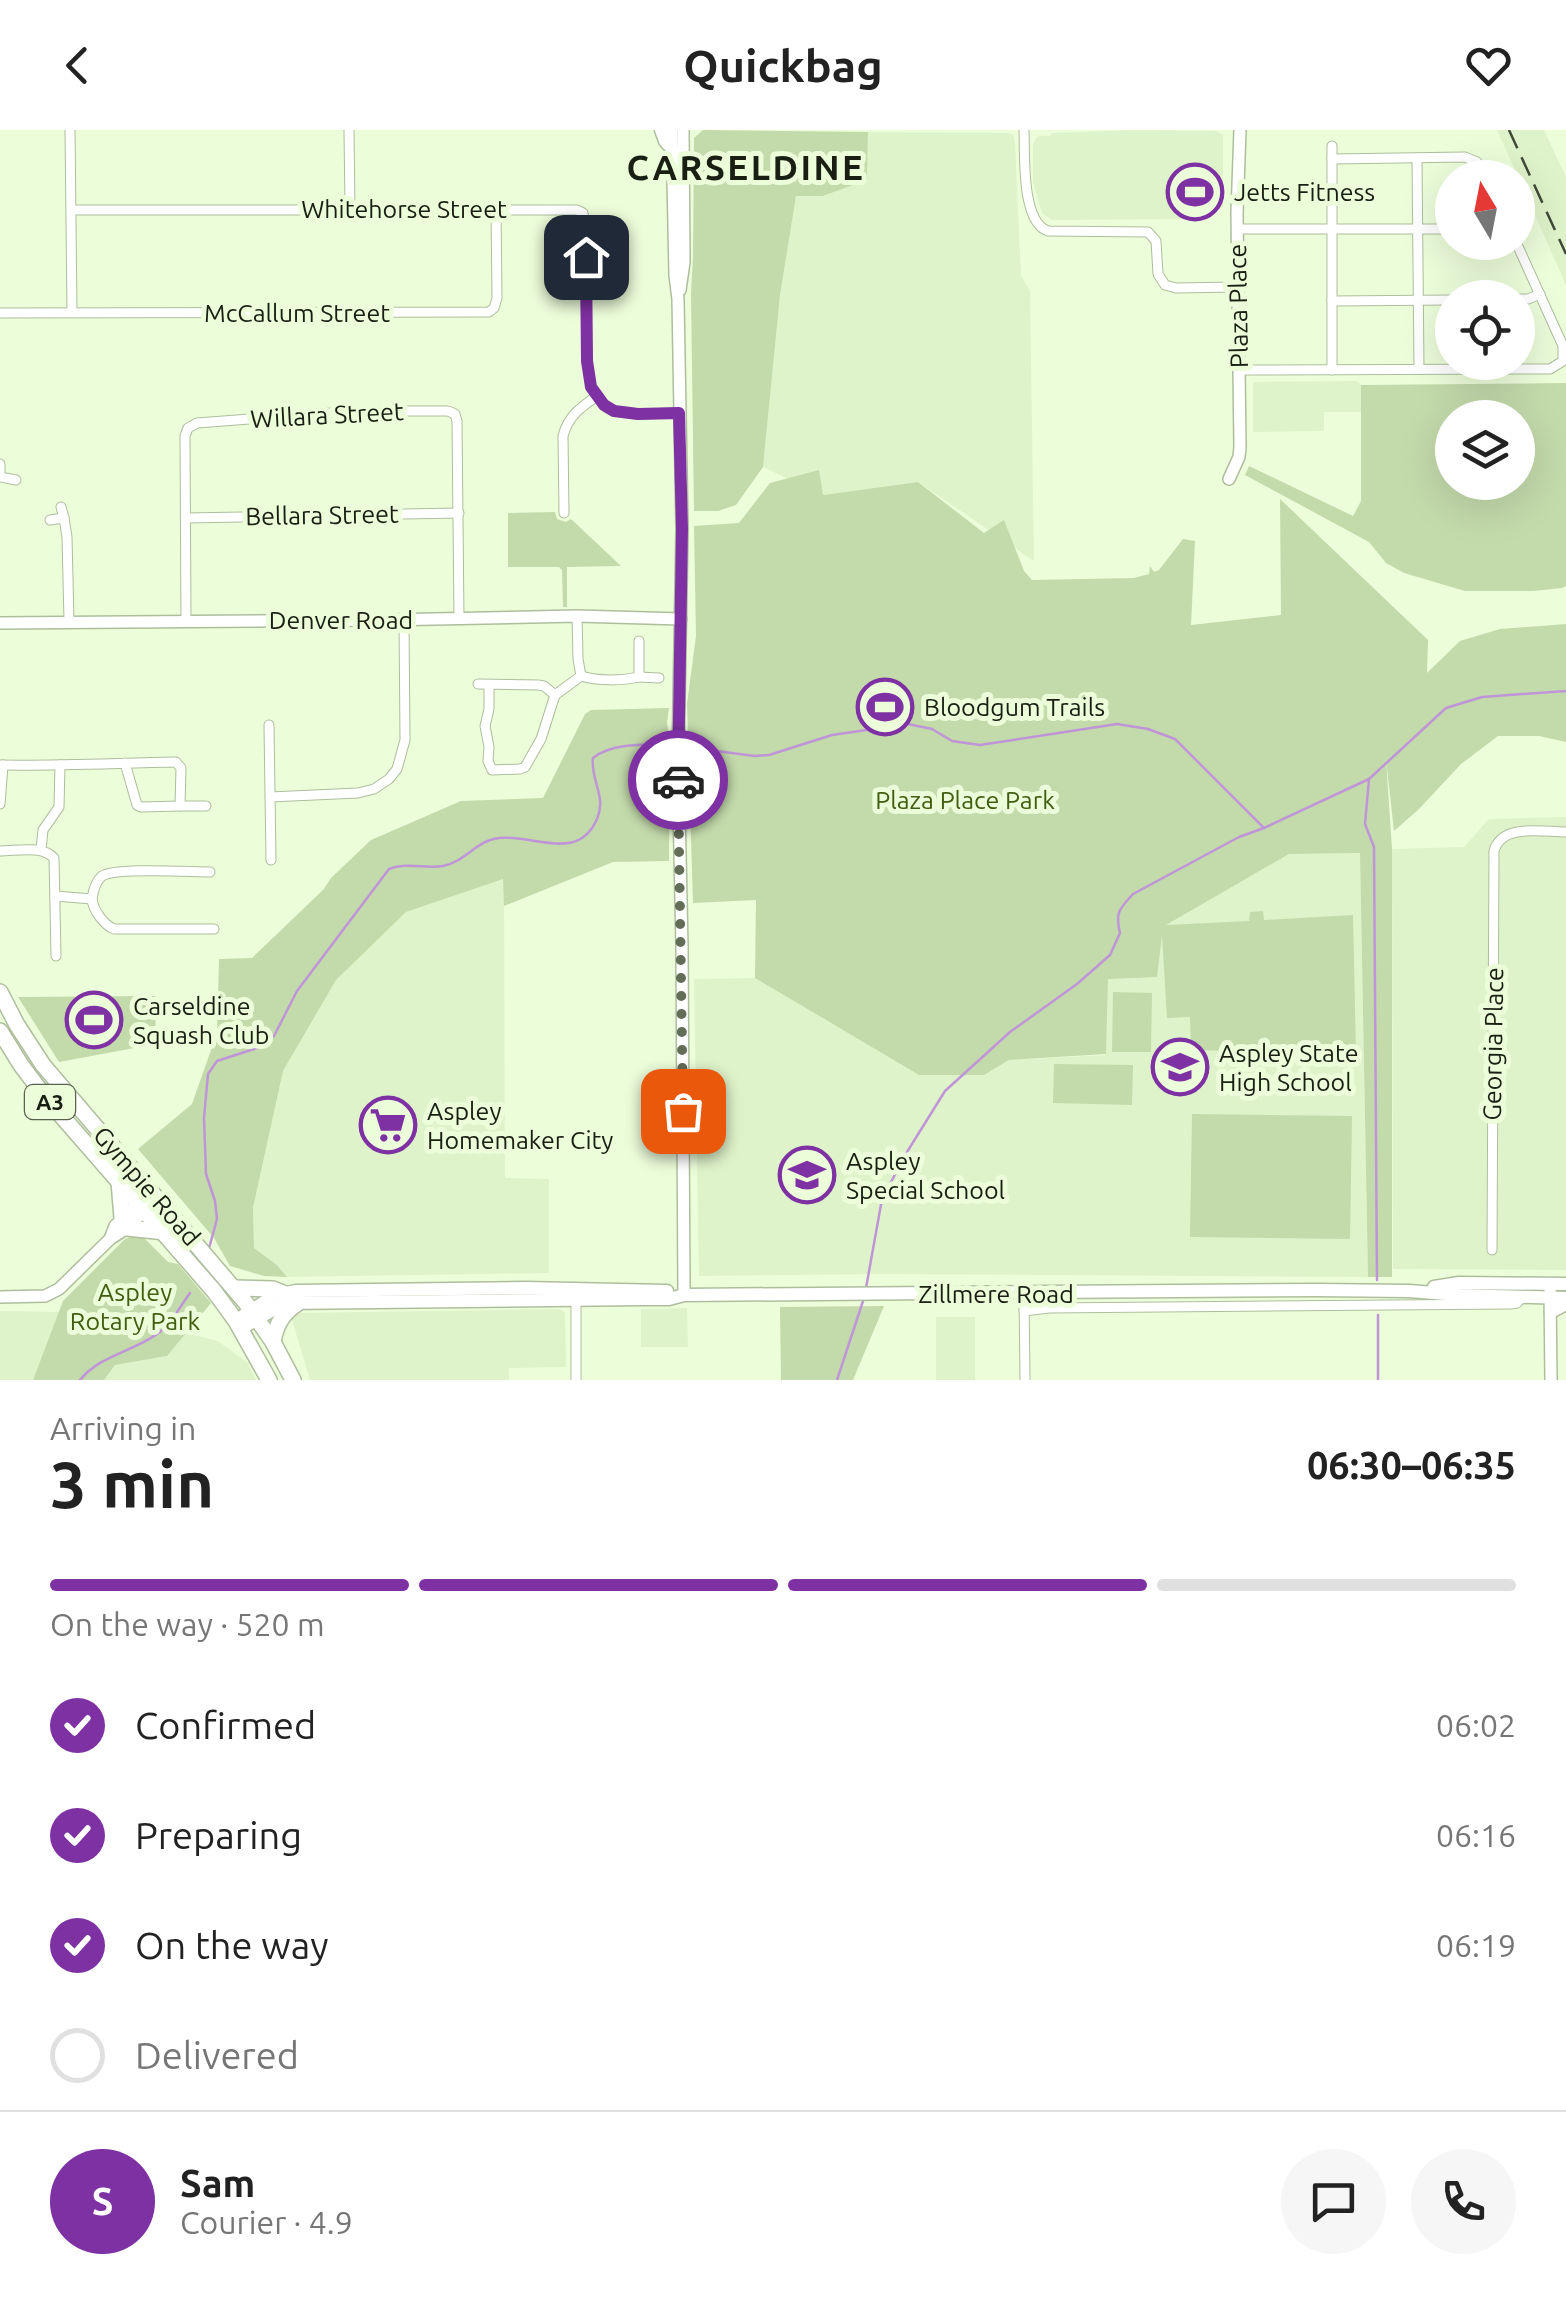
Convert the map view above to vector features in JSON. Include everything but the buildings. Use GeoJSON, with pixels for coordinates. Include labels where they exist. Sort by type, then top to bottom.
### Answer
{"type":"FeatureCollection","features":[{"type":"Feature","properties":{"kind":"highway","name":"Gympie Road"},"geometry":{"type":"LineString","coordinates":[[0,992],[43,1065],[148,1200],[164,1232],[214,1291],[269,1380]]}},
{"type":"Feature","properties":{"kind":"highway","name":"Gympie Road"},"geometry":{"type":"LineString","coordinates":[[0,1031],[32,1081],[119,1181],[148,1200],[196,1242],[255,1314],[293,1380]]}},
{"type":"Feature","properties":{"kind":"highway"},"geometry":{"type":"LineString","coordinates":[[119,1181],[124,1223],[164,1232]]}},
{"type":"Feature","properties":{"kind":"highway"},"geometry":{"type":"LineString","coordinates":[[229,1282],[283,1292]]}},
{"type":"Feature","properties":{"kind":"highway"},"geometry":{"type":"LineString","coordinates":[[273,1342],[279,1322],[298,1303]]}},
{"type":"Feature","properties":{"kind":"main road"},"geometry":{"type":"LineString","coordinates":[[661,130],[673,150]]}},
{"type":"Feature","properties":{"kind":"main road","name":"Zillmere Road"},"geometry":{"type":"LineString","coordinates":[[1409,1291],[1459,1283],[1550,1298]]}},
{"type":"Feature","properties":{"kind":"main road","name":"Zillmere Road"},"geometry":{"type":"LineString","coordinates":[[255,1314],[298,1303],[669,1291],[684,1295],[1307,1290],[1550,1298],[1566,1284]]}},
{"type":"Feature","properties":{"kind":"main road","name":"Zillmere Road"},"geometry":{"type":"LineString","coordinates":[[238,1325],[283,1292],[576,1294]]}},
{"type":"Feature","properties":{"kind":"main road"},"geometry":{"type":"LineString","coordinates":[[1550,1298],[1566,1301]]}},
{"type":"Feature","properties":{"kind":"street"},"geometry":{"type":"LineString","coordinates":[[70,130],[72,312]]}},
{"type":"Feature","properties":{"kind":"street"},"geometry":{"type":"LineString","coordinates":[[349,130],[350,209]]}},
{"type":"Feature","properties":{"kind":"street"},"geometry":{"type":"LineString","coordinates":[[672,130],[678,300],[684,1295]]}},
{"type":"Feature","properties":{"kind":"street"},"geometry":{"type":"LineString","coordinates":[[678,300],[684,262],[683,130]]}},
{"type":"Feature","properties":{"kind":"street"},"geometry":{"type":"LineString","coordinates":[[1024,130],[1026,187],[1040,228],[1148,232],[1156,241],[1158,274],[1166,285],[1238,287]]}},
{"type":"Feature","properties":{"kind":"street","name":"Plaza Place"},"geometry":{"type":"LineString","coordinates":[[1229,479],[1240,447],[1240,130]]}},
{"type":"Feature","properties":{"kind":"street"},"geometry":{"type":"LineString","coordinates":[[1332,146],[1332,370]]}},
{"type":"Feature","properties":{"kind":"street"},"geometry":{"type":"LineString","coordinates":[[1417,158],[1419,369]]}},
{"type":"Feature","properties":{"kind":"street"},"geometry":{"type":"LineString","coordinates":[[1332,159],[1473,160]]}},
{"type":"Feature","properties":{"kind":"street","name":"McCallum Street"},"geometry":{"type":"LineString","coordinates":[[0,313],[490,312],[498,298],[496,209]]}},
{"type":"Feature","properties":{"kind":"street","name":"Whitehorse Street"},"geometry":{"type":"LineString","coordinates":[[72,210],[570,209],[583,213],[587,361],[591,387],[597,396]]}},
{"type":"Feature","properties":{"kind":"street"},"geometry":{"type":"LineString","coordinates":[[1237,230],[1435,230]]}},
{"type":"Feature","properties":{"kind":"street"},"geometry":{"type":"LineString","coordinates":[[1239,370],[1550,369],[1563,361],[1564,350],[1524,260]]}},
{"type":"Feature","properties":{"kind":"street"},"geometry":{"type":"LineString","coordinates":[[1535,296],[1540,294]]}},
{"type":"Feature","properties":{"kind":"street"},"geometry":{"type":"LineString","coordinates":[[1332,302],[1435,300]]}},
{"type":"Feature","properties":{"kind":"street"},"geometry":{"type":"LineString","coordinates":[[564,513],[564,436],[572,416],[597,396],[614,411],[679,413]]}},
{"type":"Feature","properties":{"kind":"street","name":"Willara Street"},"geometry":{"type":"LineString","coordinates":[[186,621],[188,428],[197,423],[357,411],[455,414],[460,619]]}},
{"type":"Feature","properties":{"kind":"street"},"geometry":{"type":"LineString","coordinates":[[0,464],[0,477],[16,480]]}},
{"type":"Feature","properties":{"kind":"street"},"geometry":{"type":"LineString","coordinates":[[50,520],[62,513],[67,537],[69,621]]}},
{"type":"Feature","properties":{"kind":"street","name":"Bellara Street"},"geometry":{"type":"LineString","coordinates":[[186,518],[458,513]]}},
{"type":"Feature","properties":{"kind":"street"},"geometry":{"type":"LineString","coordinates":[[578,616],[581,676]]}},
{"type":"Feature","properties":{"kind":"street","name":"Denver Road"},"geometry":{"type":"LineString","coordinates":[[0,623],[578,616],[681,619]]}},
{"type":"Feature","properties":{"kind":"street"},"geometry":{"type":"LineString","coordinates":[[270,797],[358,793],[389,780],[397,769],[405,740],[404,620]]}},
{"type":"Feature","properties":{"kind":"street"},"geometry":{"type":"LineString","coordinates":[[639,642],[639,677]]}},
{"type":"Feature","properties":{"kind":"street"},"geometry":{"type":"LineString","coordinates":[[581,676],[659,678]]}},
{"type":"Feature","properties":{"kind":"street"},"geometry":{"type":"LineString","coordinates":[[489,685],[484,726],[490,747],[487,772],[520,770],[541,739],[555,695],[581,676]]}},
{"type":"Feature","properties":{"kind":"street"},"geometry":{"type":"LineString","coordinates":[[478,684],[538,685],[555,695]]}},
{"type":"Feature","properties":{"kind":"street"},"geometry":{"type":"LineString","coordinates":[[269,725],[271,860]]}},
{"type":"Feature","properties":{"kind":"street"},"geometry":{"type":"LineString","coordinates":[[125,763],[140,807],[206,806]]}},
{"type":"Feature","properties":{"kind":"street"},"geometry":{"type":"LineString","coordinates":[[0,804],[1,765],[125,763],[179,764],[180,806]]}},
{"type":"Feature","properties":{"kind":"street"},"geometry":{"type":"LineString","coordinates":[[41,850],[44,830],[59,807],[60,765]]}},
{"type":"Feature","properties":{"kind":"street","name":"Georgia Place"},"geometry":{"type":"LineString","coordinates":[[1492,1250],[1494,851],[1499,839],[1509,833],[1566,832]]}},
{"type":"Feature","properties":{"kind":"street"},"geometry":{"type":"LineString","coordinates":[[0,851],[41,850],[50,852],[54,858],[56,956]]}},
{"type":"Feature","properties":{"kind":"street"},"geometry":{"type":"LineString","coordinates":[[210,872],[104,875],[92,899],[96,911],[114,929],[214,929]]}},
{"type":"Feature","properties":{"kind":"street"},"geometry":{"type":"LineString","coordinates":[[56,896],[92,899]]}},
{"type":"Feature","properties":{"kind":"street"},"geometry":{"type":"LineString","coordinates":[[0,1297],[44,1296],[60,1289],[110,1240],[116,1226],[148,1200]]}},
{"type":"Feature","properties":{"kind":"street"},"geometry":{"type":"LineString","coordinates":[[1307,1290],[1308,1306]]}},
{"type":"Feature","properties":{"kind":"street"},"geometry":{"type":"LineString","coordinates":[[576,1294],[576,1380]]}},
{"type":"Feature","properties":{"kind":"street"},"geometry":{"type":"LineString","coordinates":[[1024,1294],[1025,1380]]}},
{"type":"Feature","properties":{"kind":"street","name":"Zillmere Road"},"geometry":{"type":"LineString","coordinates":[[1024,1310],[1511,1304],[1523,1296]]}},
{"type":"Feature","properties":{"kind":"street"},"geometry":{"type":"LineString","coordinates":[[1550,1298],[1551,1380]]}},
{"type":"Feature","properties":{"kind":"shaded area"},"geometry":{"type":"Polygon","coordinates":[[[1497,130],[1544,130],[1566,177],[1566,285],[1535,215],[1535,160],[1510,160],[1497,130]]]}},
{"type":"Feature","properties":{"kind":"shaded area"},"geometry":{"type":"Polygon","coordinates":[[[1216,131],[1223,135],[1223,207],[1203,208],[1202,219],[1052,220],[1042,213],[1033,182],[1036,138],[1053,133],[1216,131]]]}},
{"type":"Feature","properties":{"kind":"shaded area"},"geometry":{"type":"Polygon","coordinates":[[[868,132],[1013,135],[1021,276],[1030,291],[1034,561],[918,482],[822,495],[763,467],[780,295],[796,195],[823,196],[867,180],[868,132]]]}},
{"type":"Feature","properties":{"kind":"shaded area"},"geometry":{"type":"Polygon","coordinates":[[[1357,381],[1361,385],[1361,412],[1324,412],[1324,431],[1253,432],[1253,382],[1357,381]]]}},
{"type":"Feature","properties":{"kind":"shaded area"},"geometry":{"type":"Polygon","coordinates":[[[1566,817],[1566,1270],[1393,1269],[1392,849],[1464,847],[1489,819],[1566,817]]]}},
{"type":"Feature","properties":{"kind":"shaded area","name":"Aspley State High School"},"geometry":{"type":"Polygon","coordinates":[[[1360,853],[1368,1277],[699,1276],[694,979],[755,978],[919,1075],[984,1075],[1009,1060],[1105,1055],[1108,979],[1162,926],[1289,854],[1360,853]]]}},
{"type":"Feature","properties":{"kind":"shaded area","name":"Aspley Homemaker City"},"geometry":{"type":"Polygon","coordinates":[[[504,878],[505,1178],[549,1179],[549,1273],[287,1277],[254,1248],[253,1209],[283,1071],[336,980],[406,912],[504,878]]]}},
{"type":"Feature","properties":{"kind":"shaded area"},"geometry":{"type":"Polygon","coordinates":[[[687,1308],[688,1347],[641,1347],[641,1309],[687,1308]]]}},
{"type":"Feature","properties":{"kind":"shaded area"},"geometry":{"type":"Polygon","coordinates":[[[560,1309],[565,1313],[566,1367],[509,1368],[509,1380],[310,1380],[292,1320],[296,1313],[560,1309]]]}},
{"type":"Feature","properties":{"kind":"shaded area"},"geometry":{"type":"Polygon","coordinates":[[[0,1311],[59,1312],[33,1380],[0,1380],[0,1311]]]}},
{"type":"Feature","properties":{"kind":"shaded area"},"geometry":{"type":"Polygon","coordinates":[[[936,1317],[975,1317],[975,1380],[936,1380],[936,1317]]]}},
{"type":"Feature","properties":{"kind":"shaded area"},"geometry":{"type":"Polygon","coordinates":[[[186,1333],[218,1341],[248,1363],[256,1380],[104,1380],[115,1365],[167,1356],[186,1333]]]}},
{"type":"Feature","properties":{"kind":"green space"},"geometry":{"type":"Polygon","coordinates":[[[703,130],[868,132],[867,180],[823,196],[796,196],[780,295],[763,467],[736,505],[718,511],[694,511],[694,138],[703,130]]]}},
{"type":"Feature","properties":{"kind":"green space"},"geometry":{"type":"Polygon","coordinates":[[[1566,383],[1566,586],[1533,591],[1465,591],[1404,573],[1386,563],[1369,542],[1245,475],[1249,466],[1353,516],[1361,501],[1361,385],[1566,383]]]}},
{"type":"Feature","properties":{"kind":"green space","name":"Plaza Place Park"},"geometry":{"type":"Polygon","coordinates":[[[819,470],[823,495],[918,482],[984,533],[1004,520],[1024,571],[1032,580],[1134,578],[1149,574],[1150,566],[1154,572],[1159,570],[1183,539],[1195,541],[1191,625],[1281,615],[1280,499],[1428,640],[1427,673],[1460,641],[1500,629],[1566,624],[1566,742],[1539,736],[1498,736],[1461,764],[1394,831],[1386,759],[1392,849],[1392,1277],[1368,1277],[1360,853],[1289,854],[1166,925],[1249,921],[1250,912],[1263,911],[1264,920],[1353,915],[1356,1054],[1191,1050],[1190,1017],[1167,1018],[1162,935],[1157,977],[1108,979],[1106,1054],[1009,1060],[984,1075],[919,1075],[755,978],[756,900],[693,903],[687,704],[696,636],[694,526],[739,523],[770,483],[819,470]]]}},
{"type":"Feature","properties":{"kind":"green space"},"geometry":{"type":"Polygon","coordinates":[[[555,512],[557,519],[571,519],[621,566],[567,567],[567,607],[563,607],[559,567],[508,567],[508,513],[555,512]]]}},
{"type":"Feature","properties":{"kind":"green space"},"geometry":{"type":"Polygon","coordinates":[[[669,708],[669,861],[613,862],[504,906],[503,879],[406,912],[336,980],[283,1071],[253,1208],[254,1248],[287,1277],[264,1276],[230,1266],[214,1238],[138,1149],[192,1104],[217,1033],[219,959],[252,958],[371,840],[461,801],[543,798],[585,714],[591,710],[669,708]]]}},
{"type":"Feature","properties":{"kind":"green space"},"geometry":{"type":"Polygon","coordinates":[[[1113,992],[1152,993],[1151,1052],[1112,1052],[1113,992]]]}},
{"type":"Feature","properties":{"kind":"green space","name":"Carseldine Squash Club"},"geometry":{"type":"Polygon","coordinates":[[[155,996],[156,1044],[59,1062],[18,997],[155,996]]]}},
{"type":"Feature","properties":{"kind":"green space"},"geometry":{"type":"Polygon","coordinates":[[[1054,1064],[1133,1065],[1132,1105],[1053,1103],[1054,1064]]]}},
{"type":"Feature","properties":{"kind":"green space"},"geometry":{"type":"Polygon","coordinates":[[[1192,1114],[1352,1116],[1350,1239],[1190,1237],[1192,1114]]]}},
{"type":"Feature","properties":{"kind":"green space","name":"Aspley Rotary Park"},"geometry":{"type":"Polygon","coordinates":[[[136,1235],[168,1262],[178,1264],[211,1303],[167,1356],[115,1365],[104,1380],[33,1380],[63,1301],[125,1239],[136,1235]]]}},
{"type":"Feature","properties":{"kind":"green space"},"geometry":{"type":"Polygon","coordinates":[[[884,1306],[853,1380],[781,1380],[780,1307],[884,1306]]]}},
{"type":"Feature","properties":{"kind":"waterway"},"geometry":{"type":"LineString","coordinates":[[866,1288],[882,1199],[945,1091],[1010,1032],[1110,955],[1120,933],[1119,912],[1133,894],[1239,837],[1369,779],[1446,708],[1482,697],[1566,691]]}},
{"type":"Feature","properties":{"kind":"waterway"},"geometry":{"type":"LineString","coordinates":[[685,747],[769,755],[832,735],[908,724],[932,729],[952,741],[980,745],[1117,724],[1175,739],[1264,828]]}},
{"type":"Feature","properties":{"kind":"waterway"},"geometry":{"type":"LineString","coordinates":[[208,1252],[217,1219],[206,1174],[204,1118],[208,1074],[217,1061],[257,1048],[274,1036],[297,991],[389,869],[443,866],[499,838],[554,844],[579,840],[589,832],[600,811],[593,758],[620,747],[672,745]]}},
{"type":"Feature","properties":{"kind":"waterway"},"geometry":{"type":"LineString","coordinates":[[1369,779],[1365,824],[1374,847],[1377,1280]]}},
{"type":"Feature","properties":{"kind":"waterway"},"geometry":{"type":"LineString","coordinates":[[80,1380],[98,1364],[161,1331],[190,1293]]}},
{"type":"Feature","properties":{"kind":"waterway"},"geometry":{"type":"LineString","coordinates":[[837,1380],[863,1301]]}},
{"type":"Feature","properties":{"kind":"waterway"},"geometry":{"type":"LineString","coordinates":[[1378,1315],[1378,1380]]}},
{"type":"Feature","properties":{"kind":"railway"},"geometry":{"type":"LineString","coordinates":[[1509,130],[1566,254]]}},
{"type":"Feature","properties":{"kind":"way so far"},"geometry":{"type":"LineString","coordinates":[[678,780],[683,1111]]}},
{"type":"Feature","properties":{"kind":"place","name":"Jetts Fitness"},"geometry":{"type":"Point","coordinates":[1195,192]}},
{"type":"Feature","properties":{"kind":"place","name":"Bloodgum Trails"},"geometry":{"type":"Point","coordinates":[885,707]}},
{"type":"Feature","properties":{"kind":"place","name":"Carseldine Squash Club"},"geometry":{"type":"Point","coordinates":[94,1020]}},
{"type":"Feature","properties":{"kind":"place","name":"Aspley State High School"},"geometry":{"type":"Point","coordinates":[1180,1067]}},
{"type":"Feature","properties":{"kind":"place","name":"Aspley Homemaker City"},"geometry":{"type":"Point","coordinates":[388,1125]}},
{"type":"Feature","properties":{"kind":"place","name":"Aspley Special School"},"geometry":{"type":"Point","coordinates":[807,1175]}},
{"type":"Feature","properties":{"kind":"district","name":"CARSELDINE"},"geometry":{"type":"Point","coordinates":[746,168]}},
{"type":"Feature","properties":{"kind":"route"},"geometry":{"type":"LineString","coordinates":[[586,257],[591,387],[604,405],[614,411],[679,413],[682,634],[678,780]]}}]}
